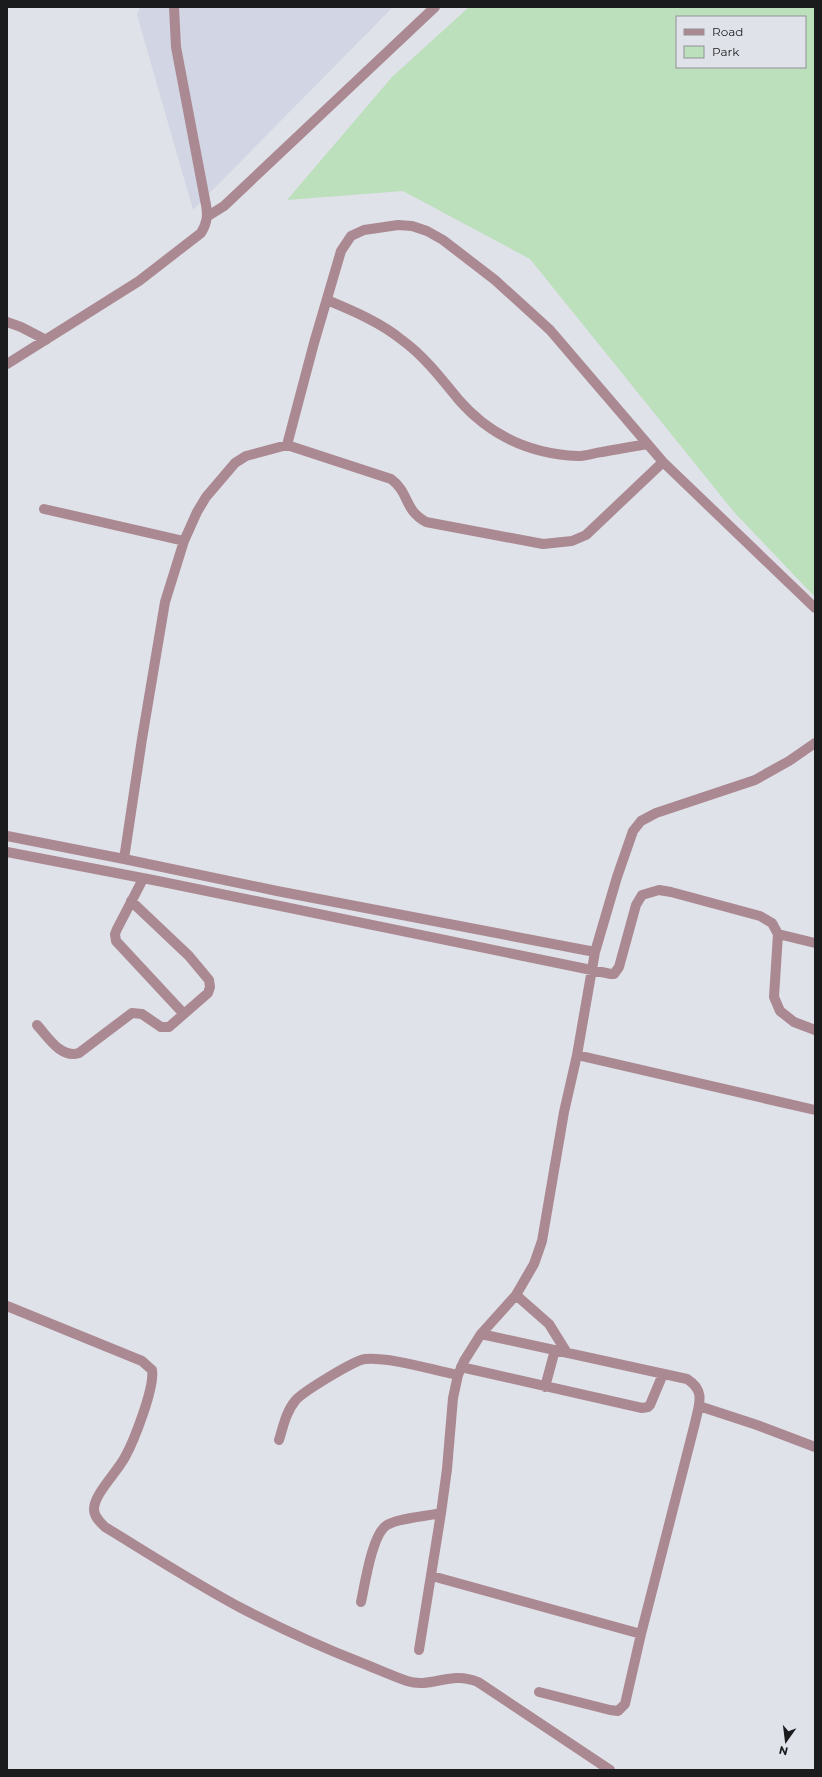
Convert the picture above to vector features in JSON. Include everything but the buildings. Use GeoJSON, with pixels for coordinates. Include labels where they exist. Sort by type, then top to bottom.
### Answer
{"type":"FeatureCollection","features":[{"type":"Feature","properties":{"kind":"street"},"geometry":{"type":"LineString","coordinates":[[7,364],[140,282],[201,233],[206,225],[208,216],[176,47],[174,7]]}},
{"type":"Feature","properties":{"kind":"street"},"geometry":{"type":"LineString","coordinates":[[208,216],[224,206],[436,7]]}},
{"type":"Feature","properties":{"kind":"street"},"geometry":{"type":"LineString","coordinates":[[287,445],[341,251],[351,236],[364,230],[398,225],[412,226],[427,231],[443,240],[495,280],[550,330],[663,462],[815,608]]}},
{"type":"Feature","properties":{"kind":"street"},"geometry":{"type":"LineString","coordinates":[[327,300],[363,316],[402,340],[435,370],[460,400],[486,425],[505,439],[529,448],[553,454],[579,456],[647,444]]}},
{"type":"Feature","properties":{"kind":"street"},"geometry":{"type":"LineString","coordinates":[[7,322],[21,327],[46,340]]}},
{"type":"Feature","properties":{"kind":"street"},"geometry":{"type":"LineString","coordinates":[[124,859],[156,649],[165,602],[184,541],[197,512],[206,497],[235,463],[246,456],[287,445],[390,479],[402,490],[413,513],[426,522],[435,525],[543,544],[572,541],[586,534],[663,462]]}},
{"type":"Feature","properties":{"kind":"street"},"geometry":{"type":"LineString","coordinates":[[44,509],[184,541]]}},
{"type":"Feature","properties":{"kind":"street"},"geometry":{"type":"LineString","coordinates":[[419,1650],[448,1469],[453,1398],[460,1371],[470,1350],[481,1334],[516,1295],[525,1282],[534,1264],[542,1241],[564,1112],[578,1055],[596,952],[617,877],[633,831],[638,824],[656,813],[755,780],[789,761],[815,743]]}},
{"type":"Feature","properties":{"kind":"street"},"geometry":{"type":"LineString","coordinates":[[7,836],[277,891],[596,952]]}},
{"type":"Feature","properties":{"kind":"street"},"geometry":{"type":"LineString","coordinates":[[7,852],[611,974],[617,971],[636,905],[642,895],[659,890],[671,892],[760,916],[772,923],[778,934],[774,997],[780,1011],[794,1022],[815,1030]]}},
{"type":"Feature","properties":{"kind":"street"},"geometry":{"type":"LineString","coordinates":[[105,872],[107,856]]}},
{"type":"Feature","properties":{"kind":"street"},"geometry":{"type":"LineString","coordinates":[[143,879],[116,929],[116,941],[184,1013]]}},
{"type":"Feature","properties":{"kind":"street"},"geometry":{"type":"LineString","coordinates":[[37,1025],[59,1049],[69,1055],[74,1055],[80,1053],[132,1013],[142,1014],[158,1026],[169,1026],[208,992],[210,987],[209,980],[189,956],[131,901]]}},
{"type":"Feature","properties":{"kind":"street"},"geometry":{"type":"LineString","coordinates":[[778,934],[815,943]]}},
{"type":"Feature","properties":{"kind":"street"},"geometry":{"type":"LineString","coordinates":[[578,1055],[815,1110]]}},
{"type":"Feature","properties":{"kind":"street"},"geometry":{"type":"LineString","coordinates":[[516,1295],[549,1324],[567,1353]]}},
{"type":"Feature","properties":{"kind":"street"},"geometry":{"type":"LineString","coordinates":[[7,1306],[142,1361],[152,1370],[152,1382],[132,1442],[125,1457],[96,1500],[94,1509],[95,1515],[105,1527],[242,1608],[332,1651],[408,1681],[421,1683],[456,1677],[466,1678],[478,1682],[610,1770]]}},
{"type":"Feature","properties":{"kind":"street"},"geometry":{"type":"LineString","coordinates":[[481,1334],[687,1379],[696,1385],[700,1394],[641,1634],[627,1699],[622,1708],[618,1711],[539,1692]]}},
{"type":"Feature","properties":{"kind":"street"},"geometry":{"type":"LineString","coordinates":[[545,1387],[554,1350]]}},
{"type":"Feature","properties":{"kind":"street"},"geometry":{"type":"LineString","coordinates":[[278,1440],[288,1412],[296,1400],[306,1391],[363,1359],[386,1360],[460,1371],[645,1408],[652,1402],[663,1374]]}},
{"type":"Feature","properties":{"kind":"street"},"geometry":{"type":"LineString","coordinates":[[698,1406],[757,1425],[815,1447]]}},
{"type":"Feature","properties":{"kind":"street"},"geometry":{"type":"LineString","coordinates":[[360,1602],[375,1544],[381,1530],[394,1522],[441,1513]]}},
{"type":"Feature","properties":{"kind":"street"},"geometry":{"type":"LineString","coordinates":[[432,1576],[641,1634]]}},
{"type":"Feature","properties":{"kind":"shaded area"},"geometry":{"type":"Polygon","coordinates":[[[140,7],[393,7],[193,210],[137,15],[140,7]]]}},
{"type":"Feature","properties":{"kind":"green space"},"geometry":{"type":"Polygon","coordinates":[[[469,7],[815,7],[815,597],[734,512],[530,259],[403,191],[287,200],[392,77],[469,7]]]}}]}
